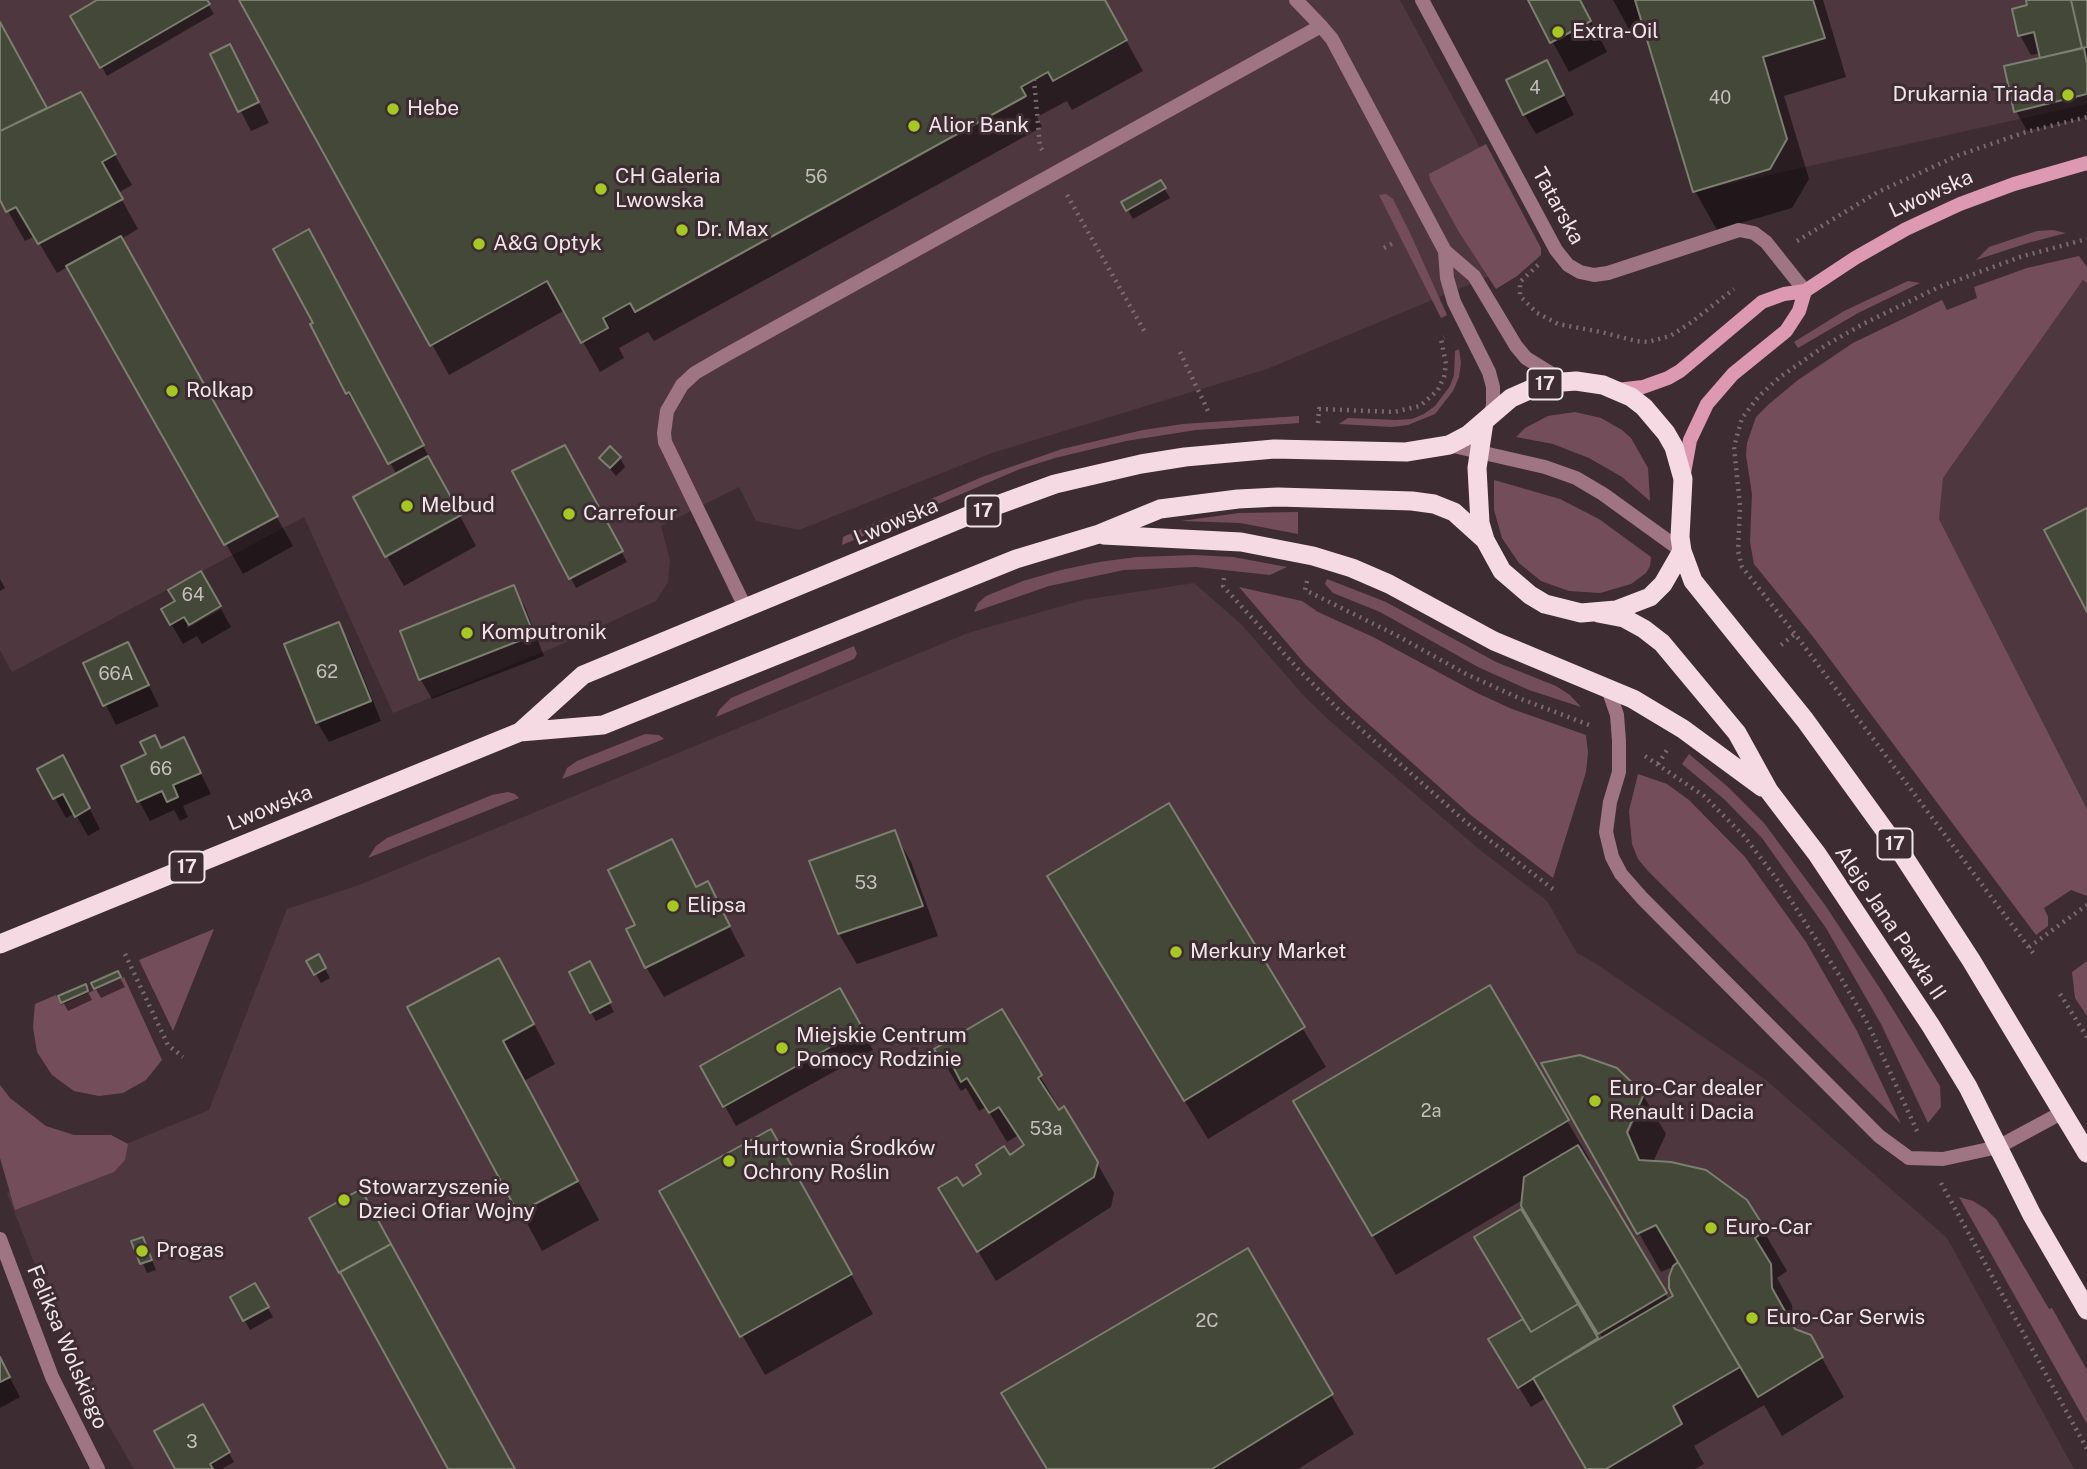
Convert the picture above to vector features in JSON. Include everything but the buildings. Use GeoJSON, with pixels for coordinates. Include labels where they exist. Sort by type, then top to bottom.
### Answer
{"type":"FeatureCollection","features":[{"type":"Feature","properties":{"kind":"highway","name":"17"},"geometry":{"type":"LineString","coordinates":[[1682,551],[1663,584],[1650,597],[1633,605],[1598,613],[1562,610],[1530,595],[1502,571],[1485,540],[1477,505],[1479,453],[1487,419],[1511,398],[1523,392],[1549,383],[1590,382],[1616,390],[1644,407],[1661,426],[1674,447],[1683,479],[1680,537],[1693,581],[1805,720],[1904,858],[1971,960],[2087,1153]]}},
{"type":"Feature","properties":{"kind":"highway","name":"Lwowska"},"geometry":{"type":"LineString","coordinates":[[520,732],[583,675],[970,516],[1055,484],[1185,457],[1262,450],[1406,452],[1448,445],[1468,435],[1487,419]]}},
{"type":"Feature","properties":{"kind":"highway","name":"Lwowska"},"geometry":{"type":"LineString","coordinates":[[0,944],[520,732],[603,725],[1016,559],[1099,534],[1160,509],[1238,499],[1317,497],[1412,501],[1434,504],[1454,512],[1485,540]]}},
{"type":"Feature","properties":{"kind":"highway"},"geometry":{"type":"LineString","coordinates":[[1099,534],[1241,542],[1313,556],[1352,568],[1390,584],[1494,641],[1606,686],[1661,714],[1769,791]]}},
{"type":"Feature","properties":{"kind":"highway","name":"Aleje Jana Pawła II"},"geometry":{"type":"LineString","coordinates":[[1598,613],[1624,618],[1662,643],[1737,733],[1769,791],[1817,854],[1931,1026],[1968,1087],[2032,1215],[2087,1310]]}},
{"type":"Feature","properties":{"kind":"main road","name":"Lwowska"},"geometry":{"type":"LineString","coordinates":[[1616,390],[1643,387],[1668,378],[1680,371],[1762,302],[1784,294],[1805,291],[1906,229],[1960,204],[2014,184],[2087,163]]}},
{"type":"Feature","properties":{"kind":"main road"},"geometry":{"type":"LineString","coordinates":[[1683,479],[1690,440],[1707,404],[1733,374],[1786,331],[1799,311],[1805,291]]}},
{"type":"Feature","properties":{"kind":"street"},"geometry":{"type":"LineString","coordinates":[[1296,0],[1332,39],[1445,251],[1474,276],[1526,358],[1563,381]]}},
{"type":"Feature","properties":{"kind":"street","name":"Tatarska"},"geometry":{"type":"LineString","coordinates":[[1422,0],[1556,250],[1568,265],[1580,272],[1594,275],[1608,273],[1739,230],[1754,233],[1766,242],[1805,291]]}},
{"type":"Feature","properties":{"kind":"street"},"geometry":{"type":"LineString","coordinates":[[746,609],[665,442],[667,411],[682,385],[695,373],[726,355],[1321,26]]}},
{"type":"Feature","properties":{"kind":"street"},"geometry":{"type":"LineString","coordinates":[[1445,251],[1447,278],[1454,302],[1489,372],[1493,387],[1493,405],[1487,419]]}},
{"type":"Feature","properties":{"kind":"street"},"geometry":{"type":"LineString","coordinates":[[1448,445],[1545,467],[1576,478],[1604,494],[1682,551]]}},
{"type":"Feature","properties":{"kind":"street"},"geometry":{"type":"LineString","coordinates":[[1606,686],[1617,715],[1619,741],[1619,772],[1610,802],[1606,832],[1612,857],[1621,874],[1880,1136],[1909,1158],[1943,1159],[1998,1147],[2063,1112]]}},
{"type":"Feature","properties":{"kind":"street","name":"Feliksa Wolskiego"},"geometry":{"type":"LineString","coordinates":[[0,1239],[52,1377],[98,1469]]}},
{"type":"Feature","properties":{"kind":"path"},"geometry":{"type":"LineString","coordinates":[[1034,79],[1041,147],[1047,158]]}},
{"type":"Feature","properties":{"kind":"path"},"geometry":{"type":"LineString","coordinates":[[1065,190],[1146,334]]}},
{"type":"Feature","properties":{"kind":"path"},"geometry":{"type":"LineString","coordinates":[[2033,953],[1742,567],[1738,551],[1740,506],[1734,447],[1742,418],[1750,407],[1780,377],[1808,356],[1901,304],[1980,271],[2087,239]]}},
{"type":"Feature","properties":{"kind":"path"},"geometry":{"type":"LineString","coordinates":[[1384,248],[1395,242]]}},
{"type":"Feature","properties":{"kind":"path"},"geometry":{"type":"LineString","coordinates":[[1520,296],[1520,282],[1556,250]]}},
{"type":"Feature","properties":{"kind":"path"},"geometry":{"type":"LineString","coordinates":[[1318,427],[1319,409],[1394,412],[1420,406],[1438,390],[1444,377],[1446,364],[1441,339]]}},
{"type":"Feature","properties":{"kind":"path"},"geometry":{"type":"LineString","coordinates":[[1180,352],[1209,414]]}},
{"type":"Feature","properties":{"kind":"path"},"geometry":{"type":"LineString","coordinates":[[1224,578],[1223,586],[1339,710],[1455,813],[1554,890]]}},
{"type":"Feature","properties":{"kind":"path"},"geometry":{"type":"LineString","coordinates":[[1305,590],[1396,635],[1466,674],[1521,699],[1579,719],[1619,741],[1682,779],[1704,796],[1744,836],[1779,882],[1869,1026],[1946,1194],[2087,1449]]}},
{"type":"Feature","properties":{"kind":"path"},"geometry":{"type":"LineString","coordinates":[[1774,650],[1795,634]]}},
{"type":"Feature","properties":{"kind":"path"},"geometry":{"type":"LineString","coordinates":[[2029,947],[2087,905]]}},
{"type":"Feature","properties":{"kind":"path"},"geometry":{"type":"LineString","coordinates":[[125,954],[168,1045],[183,1057]]}},
{"type":"Feature","properties":{"kind":"path"},"geometry":{"type":"LineString","coordinates":[[2060,994],[2087,1037]]}},
{"type":"Feature","properties":{"kind":"shaded area"},"geometry":{"type":"Polygon","coordinates":[[[0,0],[1400,0],[1476,140],[1535,257],[1267,369],[992,453],[799,530],[756,521],[739,487],[661,526],[670,560],[668,582],[656,601],[560,645],[393,713],[304,517],[12,672],[0,650],[0,0]]]}},
{"type":"Feature","properties":{"kind":"shaded area"},"geometry":{"type":"Polygon","coordinates":[[[1635,0],[2071,0],[2087,64],[2087,104],[1693,192],[1635,0]]]}},
{"type":"Feature","properties":{"kind":"shaded area"},"geometry":{"type":"Polygon","coordinates":[[[1486,144],[1541,248],[1541,255],[1517,276],[1496,289],[1459,232],[1429,174],[1486,144]]]}},
{"type":"Feature","properties":{"kind":"shaded area"},"geometry":{"type":"Polygon","coordinates":[[[1386,194],[1393,199],[1447,315],[1441,318],[1379,195],[1386,194]]]}},
{"type":"Feature","properties":{"kind":"shaded area"},"geometry":{"type":"Polygon","coordinates":[[[2037,231],[2066,233],[1976,260],[1989,247],[2037,231]]]}},
{"type":"Feature","properties":{"kind":"shaded area"},"geometry":{"type":"Polygon","coordinates":[[[2079,256],[2087,267],[2087,283],[2083,280],[1943,478],[1939,519],[2087,809],[2087,896],[2071,890],[2044,908],[2048,926],[2036,935],[1814,638],[1754,564],[1750,542],[1752,494],[1746,455],[1756,417],[1798,380],[1853,343],[1942,300],[1947,310],[1977,298],[1974,287],[2027,268],[2079,256]]]}},
{"type":"Feature","properties":{"kind":"shaded area"},"geometry":{"type":"Polygon","coordinates":[[[2083,280],[2087,283],[2087,809],[1939,519],[1943,478],[2083,280]]]}},
{"type":"Feature","properties":{"kind":"shaded area"},"geometry":{"type":"Polygon","coordinates":[[[1908,281],[1920,283],[1858,313],[1798,348],[1794,342],[1844,311],[1908,281]]]}},
{"type":"Feature","properties":{"kind":"shaded area"},"geometry":{"type":"Polygon","coordinates":[[[1459,349],[1459,377],[1453,391],[1435,414],[1408,425],[1392,427],[1339,424],[1348,418],[1395,420],[1412,419],[1424,414],[1435,406],[1450,386],[1454,375],[1455,351],[1459,349]]]}},
{"type":"Feature","properties":{"kind":"shaded area"},"geometry":{"type":"Polygon","coordinates":[[[1575,412],[1601,418],[1631,438],[1648,468],[1650,501],[1622,477],[1589,458],[1553,444],[1516,437],[1525,428],[1548,416],[1575,412]]]}},
{"type":"Feature","properties":{"kind":"shaded area"},"geometry":{"type":"Polygon","coordinates":[[[1299,416],[1299,423],[1196,430],[1126,441],[1055,458],[1020,469],[842,545],[843,537],[982,477],[1062,449],[1143,430],[1183,424],[1299,416]]]}},
{"type":"Feature","properties":{"kind":"shaded area"},"geometry":{"type":"Polygon","coordinates":[[[1494,480],[1560,499],[1599,519],[1651,557],[1646,573],[1631,584],[1600,593],[1569,591],[1541,581],[1519,563],[1502,538],[1494,510],[1494,480]]]}},
{"type":"Feature","properties":{"kind":"shaded area"},"geometry":{"type":"Polygon","coordinates":[[[1298,512],[1298,534],[1240,523],[1181,521],[1239,513],[1298,512]]]}},
{"type":"Feature","properties":{"kind":"shaded area"},"geometry":{"type":"Polygon","coordinates":[[[1137,557],[1233,557],[1287,567],[1270,575],[1196,567],[1124,570],[1049,586],[974,612],[978,603],[986,596],[1061,570],[1137,557]]]}},
{"type":"Feature","properties":{"kind":"shaded area"},"geometry":{"type":"Polygon","coordinates":[[[1327,579],[1386,602],[1496,662],[1556,686],[1570,695],[1581,707],[1529,690],[1478,667],[1380,612],[1333,593],[1325,584],[1327,579]]]}},
{"type":"Feature","properties":{"kind":"shaded area"},"geometry":{"type":"Polygon","coordinates":[[[1194,583],[1241,624],[1305,697],[1331,722],[1480,850],[1547,901],[1577,953],[1766,1080],[1947,1238],[2074,1469],[134,1469],[75,1367],[7,1193],[209,1110],[287,909],[359,885],[968,633],[1083,600],[1194,583]]]}},
{"type":"Feature","properties":{"kind":"shaded area"},"geometry":{"type":"Polygon","coordinates":[[[1239,587],[1302,601],[1318,612],[1373,637],[1477,693],[1512,709],[1586,735],[1586,772],[1553,878],[1472,816],[1346,704],[1306,665],[1239,587]]]}},
{"type":"Feature","properties":{"kind":"shaded area"},"geometry":{"type":"Polygon","coordinates":[[[854,646],[857,654],[854,659],[716,717],[731,698],[854,646]]]}},
{"type":"Feature","properties":{"kind":"shaded area"},"geometry":{"type":"Polygon","coordinates":[[[645,734],[659,735],[664,739],[562,779],[567,768],[577,761],[645,734]]]}},
{"type":"Feature","properties":{"kind":"shaded area"},"geometry":{"type":"Polygon","coordinates":[[[1689,754],[1728,787],[1764,823],[1825,905],[1881,990],[1940,1086],[1941,1107],[1928,1123],[1881,1024],[1826,928],[1762,838],[1724,799],[1682,764],[1689,754]]]}},
{"type":"Feature","properties":{"kind":"shaded area"},"geometry":{"type":"Polygon","coordinates":[[[1638,774],[1667,784],[1689,800],[1745,857],[1806,942],[1857,1031],[1901,1124],[1638,859],[1632,844],[1629,811],[1638,774]]]}},
{"type":"Feature","properties":{"kind":"shaded area"},"geometry":{"type":"Polygon","coordinates":[[[508,792],[519,798],[368,858],[376,846],[387,838],[492,795],[508,792]]]}},
{"type":"Feature","properties":{"kind":"shaded area"},"geometry":{"type":"Polygon","coordinates":[[[214,929],[173,1031],[139,960],[214,929]]]}},
{"type":"Feature","properties":{"kind":"shaded area"},"geometry":{"type":"Polygon","coordinates":[[[2087,961],[2087,1016],[2075,998],[2072,972],[2087,961]]]}},
{"type":"Feature","properties":{"kind":"shaded area"},"geometry":{"type":"Polygon","coordinates":[[[124,977],[162,1060],[146,1080],[123,1093],[99,1096],[74,1091],[52,1075],[37,1052],[33,1027],[35,1004],[56,995],[61,1005],[124,977]]]}},
{"type":"Feature","properties":{"kind":"shaded area"},"geometry":{"type":"Polygon","coordinates":[[[0,1085],[10,1098],[46,1126],[74,1135],[111,1135],[128,1144],[125,1160],[114,1172],[15,1210],[0,1158],[0,1085]]]}},
{"type":"Feature","properties":{"kind":"shaded area"},"geometry":{"type":"Polygon","coordinates":[[[1959,1197],[1973,1201],[1996,1219],[2087,1370],[2087,1424],[1959,1197]]]}},
{"type":"Feature","properties":{"kind":"place","name":"Extra-Oil"},"geometry":{"type":"Point","coordinates":[1558,32]}},
{"type":"Feature","properties":{"kind":"place","name":"Drukarnia Triada"},"geometry":{"type":"Point","coordinates":[2068,95]}},
{"type":"Feature","properties":{"kind":"place","name":"Hebe"},"geometry":{"type":"Point","coordinates":[393,109]}},
{"type":"Feature","properties":{"kind":"place","name":"Alior Bank"},"geometry":{"type":"Point","coordinates":[914,126]}},
{"type":"Feature","properties":{"kind":"place","name":"CH Galeria Lwowska"},"geometry":{"type":"Point","coordinates":[601,189]}},
{"type":"Feature","properties":{"kind":"place","name":"Dr. Max"},"geometry":{"type":"Point","coordinates":[682,230]}},
{"type":"Feature","properties":{"kind":"place","name":"A&G Optyk"},"geometry":{"type":"Point","coordinates":[479,244]}},
{"type":"Feature","properties":{"kind":"place","name":"Rolkap"},"geometry":{"type":"Point","coordinates":[172,391]}},
{"type":"Feature","properties":{"kind":"place","name":"Melbud"},"geometry":{"type":"Point","coordinates":[407,506]}},
{"type":"Feature","properties":{"kind":"place","name":"Carrefour"},"geometry":{"type":"Point","coordinates":[569,514]}},
{"type":"Feature","properties":{"kind":"place","name":"Komputronik"},"geometry":{"type":"Point","coordinates":[467,633]}},
{"type":"Feature","properties":{"kind":"place","name":"Elipsa"},"geometry":{"type":"Point","coordinates":[673,906]}},
{"type":"Feature","properties":{"kind":"place","name":"Merkury Market"},"geometry":{"type":"Point","coordinates":[1176,952]}},
{"type":"Feature","properties":{"kind":"place","name":"Miejskie Centrum Pomocy Rodzinie"},"geometry":{"type":"Point","coordinates":[782,1048]}},
{"type":"Feature","properties":{"kind":"place","name":"Euro-Car dealer Renault i Dacia"},"geometry":{"type":"Point","coordinates":[1595,1101]}},
{"type":"Feature","properties":{"kind":"place","name":"Hurtownia Środków Ochrony Roślin"},"geometry":{"type":"Point","coordinates":[729,1161]}},
{"type":"Feature","properties":{"kind":"place","name":"Stowarzyszenie Dzieci Ofiar Wojny"},"geometry":{"type":"Point","coordinates":[344,1200]}},
{"type":"Feature","properties":{"kind":"place","name":"Euro-Car"},"geometry":{"type":"Point","coordinates":[1711,1228]}},
{"type":"Feature","properties":{"kind":"place","name":"Progas"},"geometry":{"type":"Point","coordinates":[142,1251]}},
{"type":"Feature","properties":{"kind":"place","name":"Euro-Car Serwis"},"geometry":{"type":"Point","coordinates":[1752,1318]}}]}
